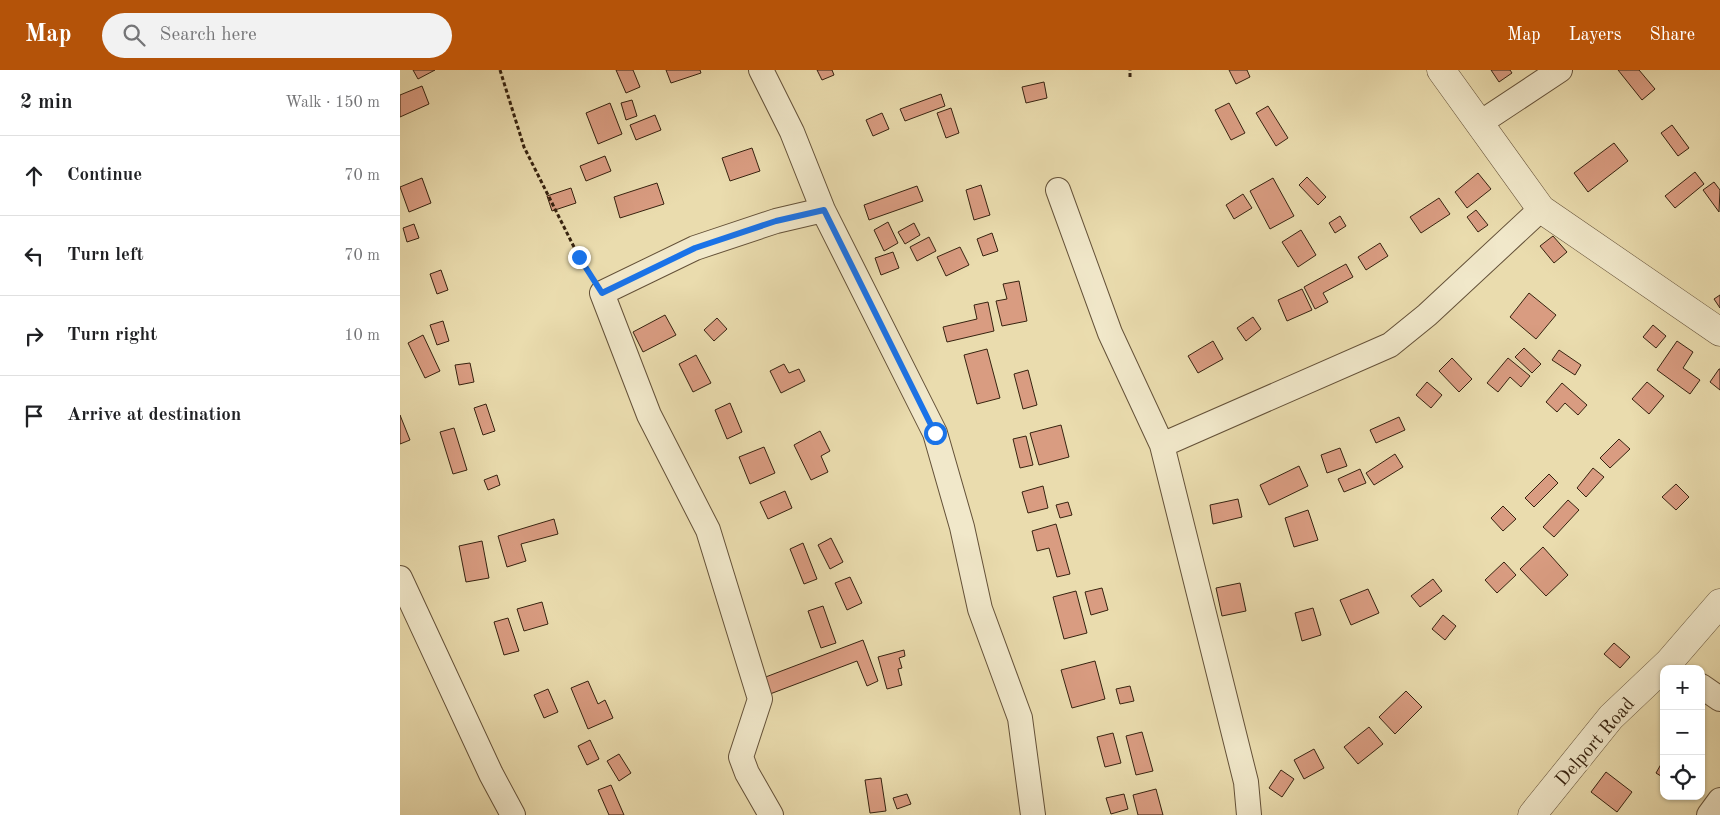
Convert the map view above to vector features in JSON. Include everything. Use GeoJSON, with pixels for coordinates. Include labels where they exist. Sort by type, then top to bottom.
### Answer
{"type":"FeatureCollection","features":[{"type":"Feature","properties":{"kind":"street"},"geometry":{"type":"LineString","coordinates":[[761,70],[792,132],[824,210],[935,433],[962,526],[980,609],[1020,718],[1033,815]]}},
{"type":"Feature","properties":{"kind":"street"},"geometry":{"type":"LineString","coordinates":[[1441,70],[1541,209],[1720,332]]}},
{"type":"Feature","properties":{"kind":"street"},"geometry":{"type":"LineString","coordinates":[[1480,123],[1560,70]]}},
{"type":"Feature","properties":{"kind":"street"},"geometry":{"type":"LineString","coordinates":[[1058,190],[1110,333],[1162,445],[1246,782],[1249,815]]}},
{"type":"Feature","properties":{"kind":"street"},"geometry":{"type":"LineString","coordinates":[[1162,445],[1390,344],[1427,316],[1541,209]]}},
{"type":"Feature","properties":{"kind":"street"},"geometry":{"type":"LineString","coordinates":[[771,815],[747,773],[742,757],[760,699],[708,530],[650,415],[602,293],[695,248],[776,221],[824,210]]}},
{"type":"Feature","properties":{"kind":"street"},"geometry":{"type":"LineString","coordinates":[[400,578],[491,774],[514,815]]}},
{"type":"Feature","properties":{"kind":"street","name":"Delport Road"},"geometry":{"type":"LineString","coordinates":[[1674,665],[1720,603]]}},
{"type":"Feature","properties":{"kind":"street","name":"Delport Road"},"geometry":{"type":"LineString","coordinates":[[1532,815],[1611,716],[1660,676]]}},
{"type":"Feature","properties":{"kind":"street"},"geometry":{"type":"LineString","coordinates":[[1705,689],[1720,700]]}},
{"type":"Feature","properties":{"kind":"street"},"geometry":{"type":"LineString","coordinates":[[1709,815],[1720,800]]}},
{"type":"Feature","properties":{"kind":"path"},"geometry":{"type":"LineString","coordinates":[[500,70],[524,147],[579,257],[602,293]]}},
{"type":"Feature","properties":{"kind":"path"},"geometry":{"type":"LineString","coordinates":[[1130,70],[1130,77]]}},
{"type":"Feature","properties":{"kind":"building"},"geometry":{"type":"Polygon","coordinates":[[[413,70],[435,70],[418,79],[413,70]]]}},
{"type":"Feature","properties":{"kind":"building"},"geometry":{"type":"Polygon","coordinates":[[[616,70],[633,70],[640,87],[626,93],[616,70]]]}},
{"type":"Feature","properties":{"kind":"building"},"geometry":{"type":"Polygon","coordinates":[[[666,70],[700,70],[701,73],[671,83],[666,70]]]}},
{"type":"Feature","properties":{"kind":"building"},"geometry":{"type":"Polygon","coordinates":[[[817,70],[832,70],[834,75],[822,80],[817,70]]]}},
{"type":"Feature","properties":{"kind":"building"},"geometry":{"type":"Polygon","coordinates":[[[1229,70],[1247,70],[1250,77],[1236,84],[1229,70]]]}},
{"type":"Feature","properties":{"kind":"building"},"geometry":{"type":"Polygon","coordinates":[[[1491,70],[1510,70],[1512,73],[1499,82],[1491,70]]]}},
{"type":"Feature","properties":{"kind":"building"},"geometry":{"type":"Polygon","coordinates":[[[1618,70],[1639,70],[1655,89],[1642,100],[1618,70]]]}},
{"type":"Feature","properties":{"kind":"building"},"geometry":{"type":"Polygon","coordinates":[[[1044,82],[1047,98],[1026,103],[1022,87],[1044,82]]]}},
{"type":"Feature","properties":{"kind":"building"},"geometry":{"type":"Polygon","coordinates":[[[422,86],[429,104],[400,117],[400,95],[422,86]]]}},
{"type":"Feature","properties":{"kind":"building"},"geometry":{"type":"Polygon","coordinates":[[[941,94],[945,106],[905,121],[900,109],[941,94]]]}},
{"type":"Feature","properties":{"kind":"building"},"geometry":{"type":"Polygon","coordinates":[[[632,100],[637,116],[626,120],[621,103],[632,100]]]}},
{"type":"Feature","properties":{"kind":"building"},"geometry":{"type":"Polygon","coordinates":[[[610,103],[622,134],[598,144],[586,113],[610,103]]]}},
{"type":"Feature","properties":{"kind":"building"},"geometry":{"type":"Polygon","coordinates":[[[1229,103],[1245,133],[1231,140],[1215,110],[1229,103]]]}},
{"type":"Feature","properties":{"kind":"building"},"geometry":{"type":"Polygon","coordinates":[[[1268,106],[1288,138],[1276,146],[1256,113],[1268,106]]]}},
{"type":"Feature","properties":{"kind":"building"},"geometry":{"type":"Polygon","coordinates":[[[951,108],[959,133],[946,138],[937,113],[951,108]]]}},
{"type":"Feature","properties":{"kind":"building"},"geometry":{"type":"Polygon","coordinates":[[[882,113],[889,129],[873,136],[866,120],[882,113]]]}},
{"type":"Feature","properties":{"kind":"building"},"geometry":{"type":"Polygon","coordinates":[[[655,115],[661,130],[636,140],[630,125],[655,115]]]}},
{"type":"Feature","properties":{"kind":"building"},"geometry":{"type":"Polygon","coordinates":[[[1672,125],[1689,148],[1678,156],[1661,133],[1672,125]]]}},
{"type":"Feature","properties":{"kind":"building"},"geometry":{"type":"Polygon","coordinates":[[[1614,143],[1628,161],[1588,192],[1574,173],[1614,143]]]}},
{"type":"Feature","properties":{"kind":"building"},"geometry":{"type":"Polygon","coordinates":[[[752,148],[760,171],[730,181],[722,158],[752,148]]]}},
{"type":"Feature","properties":{"kind":"building"},"geometry":{"type":"Polygon","coordinates":[[[605,156],[611,171],[586,181],[580,166],[605,156]]]}},
{"type":"Feature","properties":{"kind":"building"},"geometry":{"type":"Polygon","coordinates":[[[1695,172],[1704,184],[1675,208],[1665,196],[1695,172]]]}},
{"type":"Feature","properties":{"kind":"building"},"geometry":{"type":"Polygon","coordinates":[[[1478,173],[1491,189],[1467,208],[1455,192],[1478,173]]]}},
{"type":"Feature","properties":{"kind":"building"},"geometry":{"type":"Polygon","coordinates":[[[1307,177],[1326,197],[1318,205],[1299,185],[1307,177]]]}},
{"type":"Feature","properties":{"kind":"building"},"geometry":{"type":"Polygon","coordinates":[[[422,178],[431,203],[409,212],[400,187],[422,178]]]}},
{"type":"Feature","properties":{"kind":"building"},"geometry":{"type":"Polygon","coordinates":[[[1273,178],[1294,216],[1270,229],[1250,191],[1273,178]]]}},
{"type":"Feature","properties":{"kind":"building"},"geometry":{"type":"Polygon","coordinates":[[[1714,182],[1720,190],[1719,212],[1703,190],[1714,182]]]}},
{"type":"Feature","properties":{"kind":"building"},"geometry":{"type":"Polygon","coordinates":[[[657,183],[664,204],[620,218],[614,197],[657,183]]]}},
{"type":"Feature","properties":{"kind":"building"},"geometry":{"type":"Polygon","coordinates":[[[981,185],[990,215],[974,220],[966,190],[981,185]]]}},
{"type":"Feature","properties":{"kind":"building"},"geometry":{"type":"Polygon","coordinates":[[[917,186],[923,201],[869,220],[864,205],[917,186]]]}},
{"type":"Feature","properties":{"kind":"building"},"geometry":{"type":"Polygon","coordinates":[[[571,188],[576,203],[552,211],[547,196],[571,188]]]}},
{"type":"Feature","properties":{"kind":"building"},"geometry":{"type":"Polygon","coordinates":[[[1243,194],[1252,208],[1234,219],[1226,205],[1243,194]]]}},
{"type":"Feature","properties":{"kind":"building"},"geometry":{"type":"Polygon","coordinates":[[[1439,198],[1450,214],[1421,233],[1410,217],[1439,198]]]}},
{"type":"Feature","properties":{"kind":"building"},"geometry":{"type":"Polygon","coordinates":[[[1476,210],[1488,225],[1478,232],[1467,217],[1476,210]]]}},
{"type":"Feature","properties":{"kind":"building"},"geometry":{"type":"Polygon","coordinates":[[[1340,216],[1346,226],[1335,233],[1329,223],[1340,216]]]}},
{"type":"Feature","properties":{"kind":"building"},"geometry":{"type":"Polygon","coordinates":[[[888,222],[898,243],[884,251],[874,230],[888,222]]]}},
{"type":"Feature","properties":{"kind":"building"},"geometry":{"type":"Polygon","coordinates":[[[914,223],[920,235],[905,244],[898,232],[914,223]]]}},
{"type":"Feature","properties":{"kind":"building"},"geometry":{"type":"Polygon","coordinates":[[[414,224],[419,238],[407,242],[403,228],[414,224]]]}},
{"type":"Feature","properties":{"kind":"building"},"geometry":{"type":"Polygon","coordinates":[[[1301,230],[1316,255],[1298,267],[1282,242],[1301,230]]]}},
{"type":"Feature","properties":{"kind":"building"},"geometry":{"type":"Polygon","coordinates":[[[992,233],[998,251],[983,256],[977,239],[992,233]]]}},
{"type":"Feature","properties":{"kind":"building"},"geometry":{"type":"Polygon","coordinates":[[[1553,236],[1567,252],[1554,263],[1540,246],[1553,236]]]}},
{"type":"Feature","properties":{"kind":"building"},"geometry":{"type":"Polygon","coordinates":[[[929,237],[936,251],[917,261],[910,247],[929,237]]]}},
{"type":"Feature","properties":{"kind":"building"},"geometry":{"type":"Polygon","coordinates":[[[1380,243],[1388,256],[1366,270],[1358,257],[1380,243]]]}},
{"type":"Feature","properties":{"kind":"building"},"geometry":{"type":"Polygon","coordinates":[[[960,247],[969,265],[946,276],[937,257],[960,247]]]}},
{"type":"Feature","properties":{"kind":"building"},"geometry":{"type":"Polygon","coordinates":[[[893,252],[899,268],[881,275],[875,258],[893,252]]]}},
{"type":"Feature","properties":{"kind":"building"},"geometry":{"type":"Polygon","coordinates":[[[1346,264],[1353,277],[1323,293],[1328,302],[1315,309],[1304,287],[1346,264]]]}},
{"type":"Feature","properties":{"kind":"building"},"geometry":{"type":"Polygon","coordinates":[[[441,270],[448,290],[437,294],[430,274],[441,270]]]}},
{"type":"Feature","properties":{"kind":"building"},"geometry":{"type":"Polygon","coordinates":[[[1019,281],[1027,321],[1002,326],[996,301],[1007,299],[1003,284],[1019,281]]]}},
{"type":"Feature","properties":{"kind":"building"},"geometry":{"type":"Polygon","coordinates":[[[1302,289],[1312,310],[1287,321],[1278,300],[1302,289]]]}},
{"type":"Feature","properties":{"kind":"building"},"geometry":{"type":"Polygon","coordinates":[[[1529,293],[1556,315],[1536,339],[1510,317],[1529,293]]]}},
{"type":"Feature","properties":{"kind":"building"},"geometry":{"type":"Polygon","coordinates":[[[1720,295],[1720,308],[1714,299],[1720,295]]]}},
{"type":"Feature","properties":{"kind":"building"},"geometry":{"type":"Polygon","coordinates":[[[988,302],[994,331],[947,342],[943,327],[977,319],[974,305],[988,302]]]}},
{"type":"Feature","properties":{"kind":"building"},"geometry":{"type":"Polygon","coordinates":[[[665,315],[676,335],[643,352],[633,332],[665,315]]]}},
{"type":"Feature","properties":{"kind":"building"},"geometry":{"type":"Polygon","coordinates":[[[1253,317],[1261,329],[1246,341],[1237,328],[1253,317]]]}},
{"type":"Feature","properties":{"kind":"building"},"geometry":{"type":"Polygon","coordinates":[[[717,318],[727,329],[714,341],[704,330],[717,318]]]}},
{"type":"Feature","properties":{"kind":"building"},"geometry":{"type":"Polygon","coordinates":[[[443,321],[449,341],[437,345],[430,325],[443,321]]]}},
{"type":"Feature","properties":{"kind":"building"},"geometry":{"type":"Polygon","coordinates":[[[1653,325],[1666,336],[1656,348],[1643,337],[1653,325]]]}},
{"type":"Feature","properties":{"kind":"building"},"geometry":{"type":"Polygon","coordinates":[[[423,335],[440,371],[425,378],[408,343],[423,335]]]}},
{"type":"Feature","properties":{"kind":"building"},"geometry":{"type":"Polygon","coordinates":[[[1213,341],[1223,359],[1198,373],[1188,356],[1213,341]]]}},
{"type":"Feature","properties":{"kind":"building"},"geometry":{"type":"Polygon","coordinates":[[[1677,341],[1693,352],[1683,368],[1700,380],[1690,394],[1657,370],[1677,341]]]}},
{"type":"Feature","properties":{"kind":"building"},"geometry":{"type":"Polygon","coordinates":[[[1524,348],[1541,364],[1532,373],[1515,357],[1524,348]]]}},
{"type":"Feature","properties":{"kind":"building"},"geometry":{"type":"Polygon","coordinates":[[[987,349],[1000,398],[977,404],[964,355],[987,349]]]}},
{"type":"Feature","properties":{"kind":"building"},"geometry":{"type":"Polygon","coordinates":[[[1559,350],[1581,365],[1575,375],[1552,360],[1559,350]]]}},
{"type":"Feature","properties":{"kind":"building"},"geometry":{"type":"Polygon","coordinates":[[[696,355],[711,383],[693,392],[679,364],[696,355]]]}},
{"type":"Feature","properties":{"kind":"building"},"geometry":{"type":"Polygon","coordinates":[[[1452,358],[1472,379],[1459,392],[1439,371],[1452,358]]]}},
{"type":"Feature","properties":{"kind":"building"},"geometry":{"type":"Polygon","coordinates":[[[1508,358],[1530,376],[1521,387],[1510,377],[1498,392],[1487,383],[1508,358]]]}},
{"type":"Feature","properties":{"kind":"building"},"geometry":{"type":"Polygon","coordinates":[[[470,363],[474,382],[459,385],[455,365],[470,363]]]}},
{"type":"Feature","properties":{"kind":"building"},"geometry":{"type":"Polygon","coordinates":[[[784,364],[789,373],[799,369],[805,381],[781,393],[770,371],[784,364]]]}},
{"type":"Feature","properties":{"kind":"building"},"geometry":{"type":"Polygon","coordinates":[[[1720,369],[1720,390],[1710,382],[1720,369]]]}},
{"type":"Feature","properties":{"kind":"building"},"geometry":{"type":"Polygon","coordinates":[[[1028,370],[1037,405],[1023,409],[1014,374],[1028,370]]]}},
{"type":"Feature","properties":{"kind":"building"},"geometry":{"type":"Polygon","coordinates":[[[1427,382],[1442,395],[1431,408],[1416,395],[1427,382]]]}},
{"type":"Feature","properties":{"kind":"building"},"geometry":{"type":"Polygon","coordinates":[[[1647,382],[1664,396],[1649,414],[1632,399],[1647,382]]]}},
{"type":"Feature","properties":{"kind":"building"},"geometry":{"type":"Polygon","coordinates":[[[1562,383],[1587,405],[1578,415],[1565,403],[1557,412],[1546,402],[1562,383]]]}},
{"type":"Feature","properties":{"kind":"building"},"geometry":{"type":"Polygon","coordinates":[[[730,403],[742,432],[727,439],[715,410],[730,403]]]}},
{"type":"Feature","properties":{"kind":"building"},"geometry":{"type":"Polygon","coordinates":[[[486,404],[495,431],[483,435],[474,408],[486,404]]]}},
{"type":"Feature","properties":{"kind":"building"},"geometry":{"type":"Polygon","coordinates":[[[400,415],[410,440],[400,444],[400,415]]]}},
{"type":"Feature","properties":{"kind":"building"},"geometry":{"type":"Polygon","coordinates":[[[1399,417],[1405,430],[1376,443],[1370,430],[1399,417]]]}},
{"type":"Feature","properties":{"kind":"building"},"geometry":{"type":"Polygon","coordinates":[[[1061,425],[1069,457],[1039,465],[1030,433],[1061,425]]]}},
{"type":"Feature","properties":{"kind":"building"},"geometry":{"type":"Polygon","coordinates":[[[454,428],[467,470],[453,474],[440,432],[454,428]]]}},
{"type":"Feature","properties":{"kind":"building"},"geometry":{"type":"Polygon","coordinates":[[[820,431],[830,451],[821,456],[828,472],[811,480],[794,445],[820,431]]]}},
{"type":"Feature","properties":{"kind":"building"},"geometry":{"type":"Polygon","coordinates":[[[1026,436],[1033,465],[1020,468],[1013,439],[1026,436]]]}},
{"type":"Feature","properties":{"kind":"building"},"geometry":{"type":"Polygon","coordinates":[[[1619,439],[1630,449],[1610,468],[1600,458],[1619,439]]]}},
{"type":"Feature","properties":{"kind":"building"},"geometry":{"type":"Polygon","coordinates":[[[764,447],[775,473],[750,484],[739,457],[764,447]]]}},
{"type":"Feature","properties":{"kind":"building"},"geometry":{"type":"Polygon","coordinates":[[[1340,448],[1347,466],[1327,473],[1321,455],[1340,448]]]}},
{"type":"Feature","properties":{"kind":"building"},"geometry":{"type":"Polygon","coordinates":[[[1395,454],[1403,467],[1374,485],[1366,473],[1395,454]]]}},
{"type":"Feature","properties":{"kind":"building"},"geometry":{"type":"Polygon","coordinates":[[[1299,466],[1308,486],[1269,505],[1260,485],[1299,466]]]}},
{"type":"Feature","properties":{"kind":"building"},"geometry":{"type":"Polygon","coordinates":[[[1593,468],[1604,477],[1586,497],[1577,488],[1593,468]]]}},
{"type":"Feature","properties":{"kind":"building"},"geometry":{"type":"Polygon","coordinates":[[[1360,469],[1366,483],[1344,492],[1338,479],[1360,469]]]}},
{"type":"Feature","properties":{"kind":"building"},"geometry":{"type":"Polygon","coordinates":[[[1549,474],[1558,483],[1534,507],[1525,498],[1549,474]]]}},
{"type":"Feature","properties":{"kind":"building"},"geometry":{"type":"Polygon","coordinates":[[[497,475],[500,485],[488,490],[484,480],[497,475]]]}},
{"type":"Feature","properties":{"kind":"building"},"geometry":{"type":"Polygon","coordinates":[[[1676,484],[1689,497],[1676,510],[1662,497],[1676,484]]]}},
{"type":"Feature","properties":{"kind":"building"},"geometry":{"type":"Polygon","coordinates":[[[1043,486],[1048,508],[1028,513],[1022,492],[1043,486]]]}},
{"type":"Feature","properties":{"kind":"building"},"geometry":{"type":"Polygon","coordinates":[[[785,491],[792,508],[768,519],[760,502],[785,491]]]}},
{"type":"Feature","properties":{"kind":"building"},"geometry":{"type":"Polygon","coordinates":[[[1238,499],[1242,517],[1213,524],[1210,505],[1238,499]]]}},
{"type":"Feature","properties":{"kind":"building"},"geometry":{"type":"Polygon","coordinates":[[[1568,500],[1579,510],[1554,537],[1543,527],[1568,500]]]}},
{"type":"Feature","properties":{"kind":"building"},"geometry":{"type":"Polygon","coordinates":[[[1068,502],[1072,515],[1060,518],[1056,505],[1068,502]]]}},
{"type":"Feature","properties":{"kind":"building"},"geometry":{"type":"Polygon","coordinates":[[[1503,506],[1516,519],[1503,531],[1491,518],[1503,506]]]}},
{"type":"Feature","properties":{"kind":"building"},"geometry":{"type":"Polygon","coordinates":[[[1308,510],[1318,540],[1294,547],[1285,518],[1308,510]]]}},
{"type":"Feature","properties":{"kind":"building"},"geometry":{"type":"Polygon","coordinates":[[[554,519],[558,534],[521,544],[526,561],[507,567],[498,536],[554,519]]]}},
{"type":"Feature","properties":{"kind":"building"},"geometry":{"type":"Polygon","coordinates":[[[1056,524],[1070,574],[1057,577],[1049,548],[1037,551],[1032,531],[1056,524]]]}},
{"type":"Feature","properties":{"kind":"building"},"geometry":{"type":"Polygon","coordinates":[[[831,538],[843,562],[830,569],[818,545],[831,538]]]}},
{"type":"Feature","properties":{"kind":"building"},"geometry":{"type":"Polygon","coordinates":[[[482,541],[489,578],[466,582],[459,546],[482,541]]]}},
{"type":"Feature","properties":{"kind":"building"},"geometry":{"type":"Polygon","coordinates":[[[803,543],[817,579],[804,584],[790,549],[803,543]]]}},
{"type":"Feature","properties":{"kind":"building"},"geometry":{"type":"Polygon","coordinates":[[[1543,547],[1568,575],[1546,596],[1520,569],[1543,547]]]}},
{"type":"Feature","properties":{"kind":"building"},"geometry":{"type":"Polygon","coordinates":[[[1504,562],[1516,575],[1497,593],[1485,580],[1504,562]]]}},
{"type":"Feature","properties":{"kind":"building"},"geometry":{"type":"Polygon","coordinates":[[[850,577],[862,603],[847,610],[835,583],[850,577]]]}},
{"type":"Feature","properties":{"kind":"building"},"geometry":{"type":"Polygon","coordinates":[[[1433,579],[1442,591],[1420,607],[1411,596],[1433,579]]]}},
{"type":"Feature","properties":{"kind":"building"},"geometry":{"type":"Polygon","coordinates":[[[1240,583],[1246,611],[1222,616],[1216,588],[1240,583]]]}},
{"type":"Feature","properties":{"kind":"building"},"geometry":{"type":"Polygon","coordinates":[[[1102,588],[1108,610],[1091,615],[1085,592],[1102,588]]]}},
{"type":"Feature","properties":{"kind":"building"},"geometry":{"type":"Polygon","coordinates":[[[1368,589],[1379,613],[1351,625],[1340,600],[1368,589]]]}},
{"type":"Feature","properties":{"kind":"building"},"geometry":{"type":"Polygon","coordinates":[[[1076,591],[1087,633],[1064,639],[1053,597],[1076,591]]]}},
{"type":"Feature","properties":{"kind":"building"},"geometry":{"type":"Polygon","coordinates":[[[542,602],[548,624],[524,631],[517,609],[542,602]]]}},
{"type":"Feature","properties":{"kind":"building"},"geometry":{"type":"Polygon","coordinates":[[[823,606],[836,643],[821,648],[808,611],[823,606]]]}},
{"type":"Feature","properties":{"kind":"building"},"geometry":{"type":"Polygon","coordinates":[[[1313,608],[1321,635],[1302,641],[1295,613],[1313,608]]]}},
{"type":"Feature","properties":{"kind":"building"},"geometry":{"type":"Polygon","coordinates":[[[1443,615],[1456,626],[1445,640],[1432,629],[1443,615]]]}},
{"type":"Feature","properties":{"kind":"building"},"geometry":{"type":"Polygon","coordinates":[[[508,618],[519,651],[504,655],[494,622],[508,618]]]}},
{"type":"Feature","properties":{"kind":"building"},"geometry":{"type":"Polygon","coordinates":[[[863,640],[878,681],[867,686],[857,661],[770,694],[763,678],[863,640]]]}},
{"type":"Feature","properties":{"kind":"building"},"geometry":{"type":"Polygon","coordinates":[[[1614,643],[1630,657],[1620,668],[1604,654],[1614,643]]]}},
{"type":"Feature","properties":{"kind":"building"},"geometry":{"type":"Polygon","coordinates":[[[904,650],[905,656],[899,658],[902,668],[898,669],[902,685],[887,689],[878,657],[904,650]]]}},
{"type":"Feature","properties":{"kind":"building"},"geometry":{"type":"Polygon","coordinates":[[[1095,661],[1105,699],[1072,708],[1061,670],[1095,661]]]}},
{"type":"Feature","properties":{"kind":"building"},"geometry":{"type":"Polygon","coordinates":[[[588,681],[598,704],[605,700],[613,718],[588,729],[571,688],[588,681]]]}},
{"type":"Feature","properties":{"kind":"building"},"geometry":{"type":"Polygon","coordinates":[[[1130,686],[1134,701],[1120,704],[1116,689],[1130,686]]]}},
{"type":"Feature","properties":{"kind":"building"},"geometry":{"type":"Polygon","coordinates":[[[548,689],[558,712],[544,718],[534,695],[548,689]]]}},
{"type":"Feature","properties":{"kind":"building"},"geometry":{"type":"Polygon","coordinates":[[[1406,691],[1422,707],[1395,734],[1379,717],[1406,691]]]}},
{"type":"Feature","properties":{"kind":"building"},"geometry":{"type":"Polygon","coordinates":[[[1369,727],[1383,744],[1358,764],[1344,747],[1369,727]]]}},
{"type":"Feature","properties":{"kind":"building"},"geometry":{"type":"Polygon","coordinates":[[[1142,732],[1153,771],[1136,775],[1126,736],[1142,732]]]}},
{"type":"Feature","properties":{"kind":"building"},"geometry":{"type":"Polygon","coordinates":[[[1113,733],[1121,763],[1105,767],[1097,737],[1113,733]]]}},
{"type":"Feature","properties":{"kind":"building"},"geometry":{"type":"Polygon","coordinates":[[[590,740],[599,759],[587,765],[578,746],[590,740]]]}},
{"type":"Feature","properties":{"kind":"building"},"geometry":{"type":"Polygon","coordinates":[[[1314,749],[1324,768],[1304,779],[1294,760],[1314,749]]]}},
{"type":"Feature","properties":{"kind":"building"},"geometry":{"type":"Polygon","coordinates":[[[619,754],[631,773],[619,781],[607,761],[619,754]]]}},
{"type":"Feature","properties":{"kind":"building"},"geometry":{"type":"Polygon","coordinates":[[[1660,766],[1660,776],[1656,773],[1660,766]]]}},
{"type":"Feature","properties":{"kind":"building"},"geometry":{"type":"Polygon","coordinates":[[[1281,770],[1294,779],[1282,797],[1269,788],[1281,770]]]}},
{"type":"Feature","properties":{"kind":"building"},"geometry":{"type":"Polygon","coordinates":[[[1606,772],[1632,792],[1617,812],[1591,792],[1606,772]]]}},
{"type":"Feature","properties":{"kind":"building"},"geometry":{"type":"Polygon","coordinates":[[[881,778],[886,811],[870,813],[865,780],[881,778]]]}},
{"type":"Feature","properties":{"kind":"building"},"geometry":{"type":"Polygon","coordinates":[[[611,785],[624,815],[609,815],[598,790],[611,785]]]}},
{"type":"Feature","properties":{"kind":"building"},"geometry":{"type":"Polygon","coordinates":[[[1156,789],[1163,815],[1138,815],[1133,795],[1156,789]]]}},
{"type":"Feature","properties":{"kind":"building"},"geometry":{"type":"Polygon","coordinates":[[[907,794],[911,804],[897,809],[893,798],[907,794]]]}},
{"type":"Feature","properties":{"kind":"building"},"geometry":{"type":"Polygon","coordinates":[[[1124,794],[1128,809],[1111,814],[1106,798],[1124,794]]]}},
{"type":"Feature","properties":{"kind":"route"},"geometry":{"type":"LineString","coordinates":[[579,257],[602,293],[695,248],[776,221],[824,210],[935,433]]}}]}
